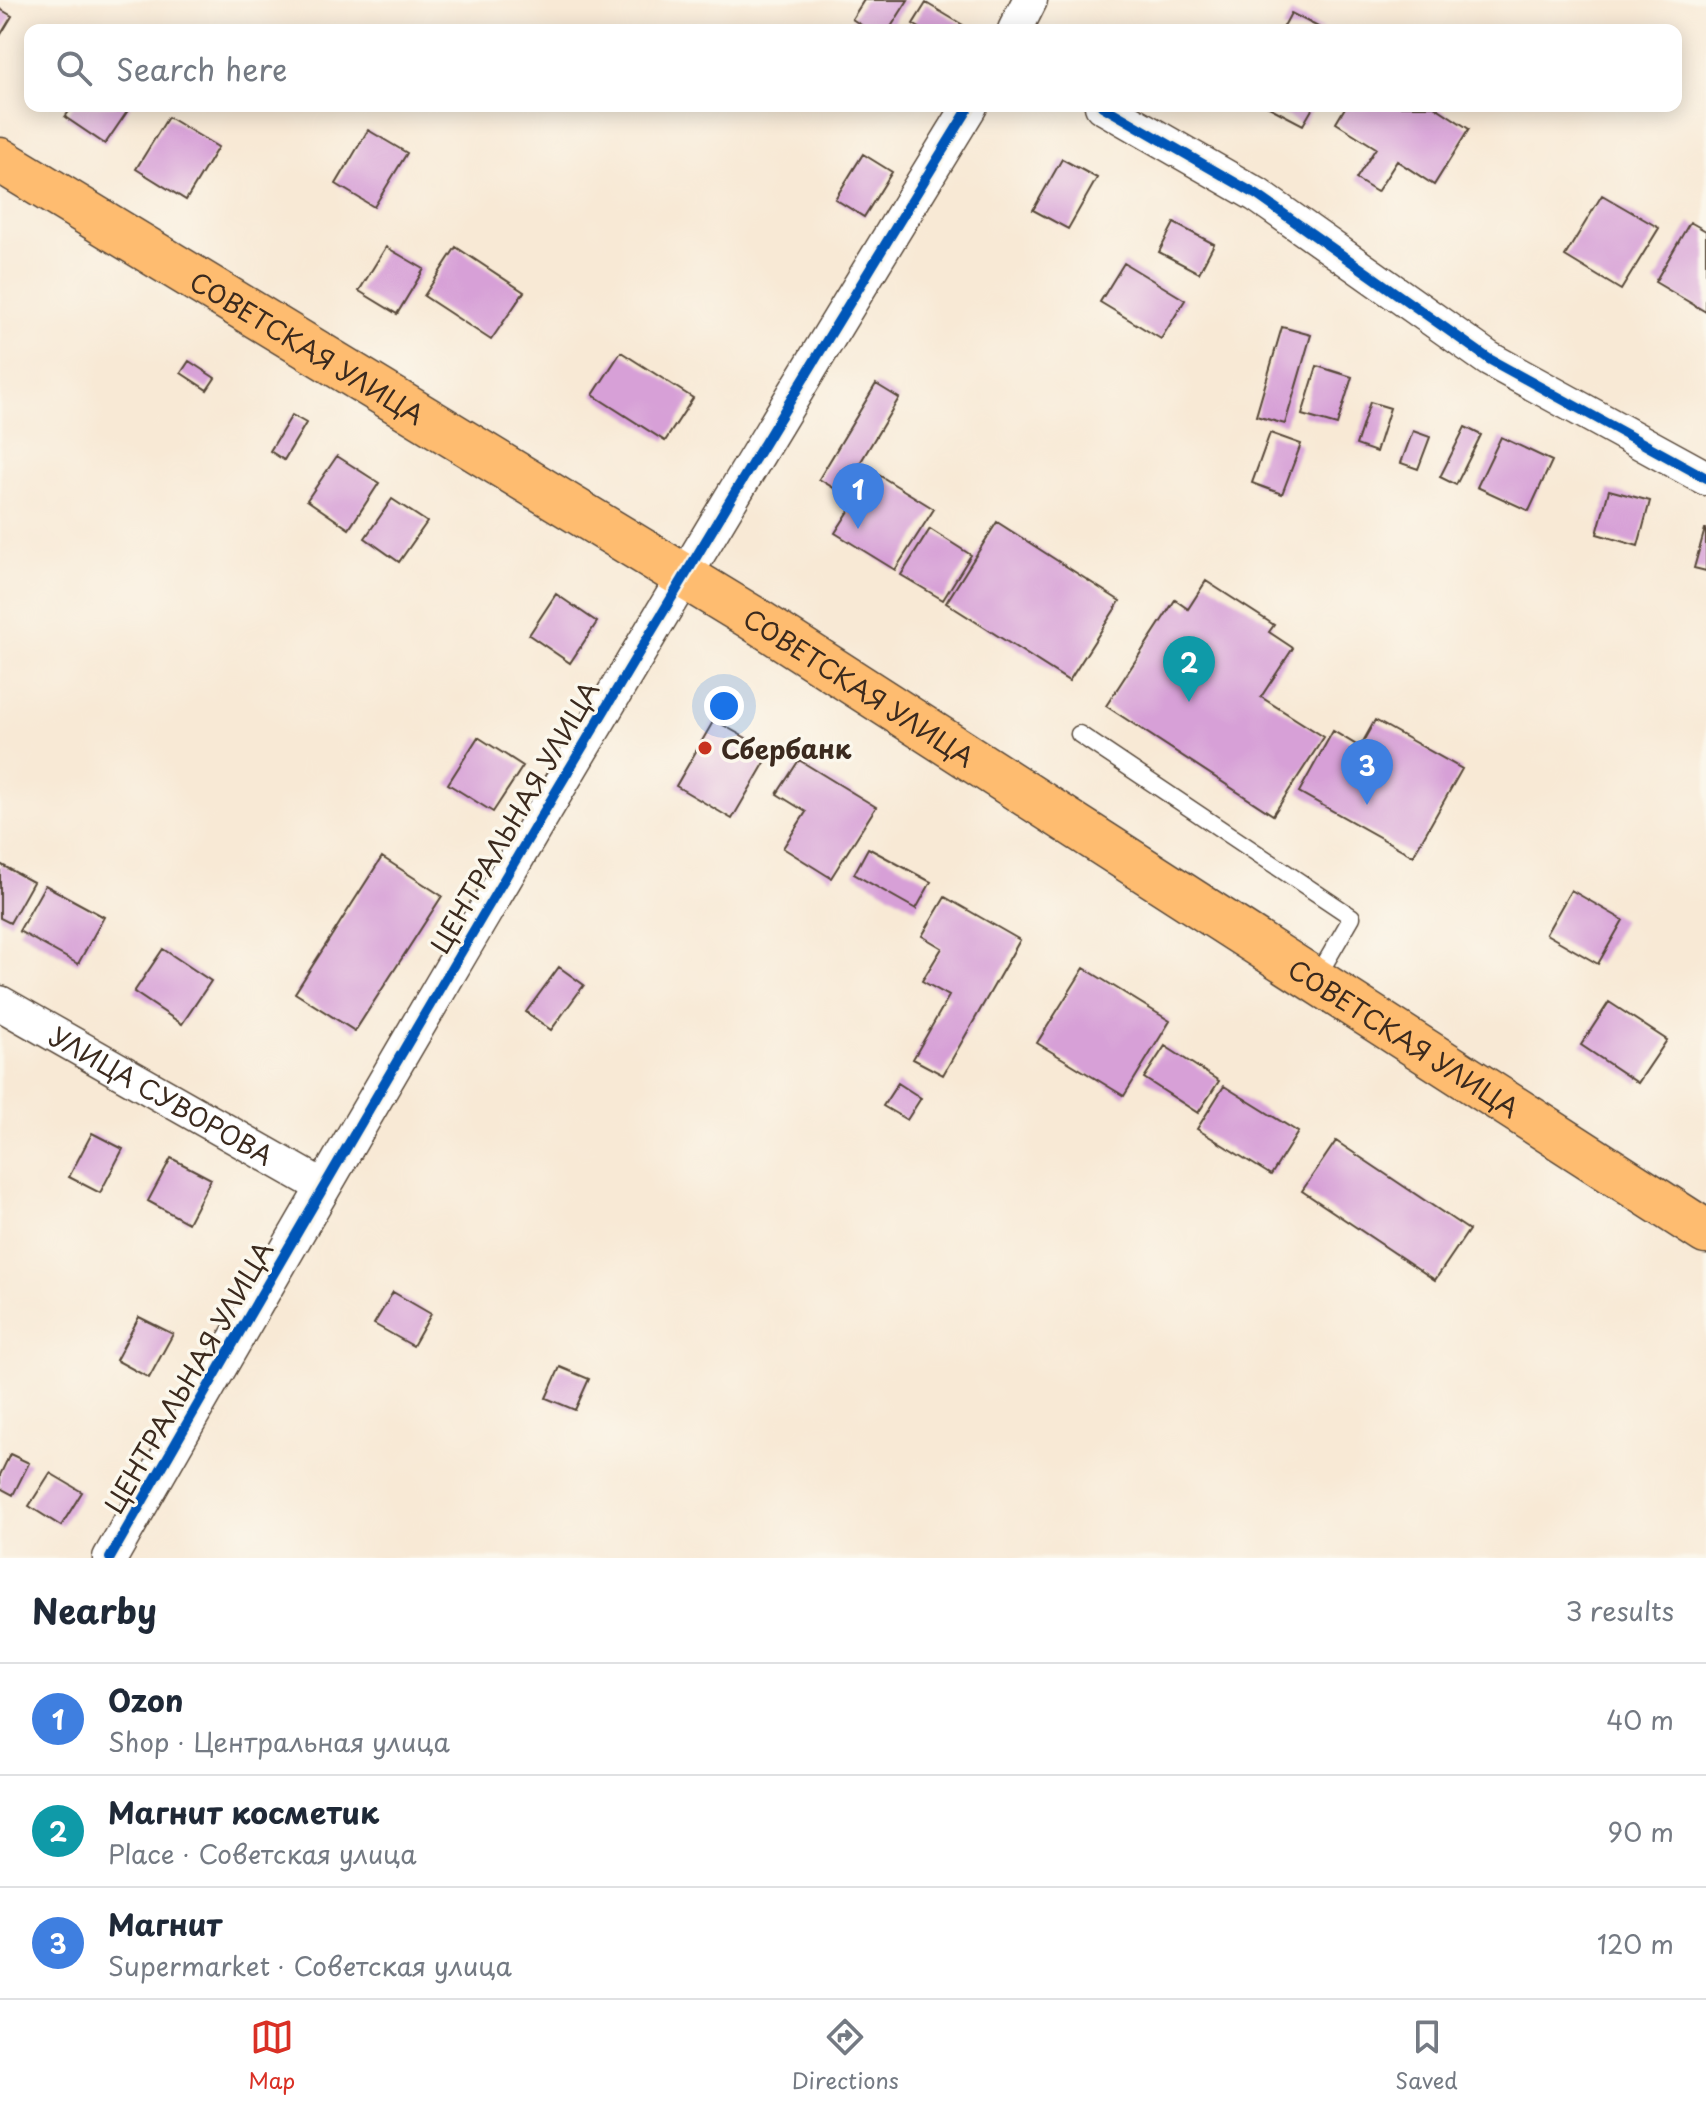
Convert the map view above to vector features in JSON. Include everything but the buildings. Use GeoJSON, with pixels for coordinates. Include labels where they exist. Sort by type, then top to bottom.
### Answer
{"type":"FeatureCollection","features":[{"type":"Feature","properties":{"kind":"highway","name":"СОВЕТСКАЯ УЛИЦА"},"geometry":{"type":"LineString","coordinates":[[0,160],[682,575],[1706,1232]]}},
{"type":"Feature","properties":{"kind":"street"},"geometry":{"type":"LineString","coordinates":[[1018,24],[1030,0]]}},
{"type":"Feature","properties":{"kind":"street","name":"ЦЕНТРАЛЬНАЯ УЛИЦА"},"geometry":{"type":"LineString","coordinates":[[110,1558],[322,1186],[682,575],[966,112]]}},
{"type":"Feature","properties":{"kind":"street"},"geometry":{"type":"LineString","coordinates":[[1112,112],[1257,195],[1489,359],[1706,478]]}},
{"type":"Feature","properties":{"kind":"street","name":"УЛИЦА СУВОРОВА"},"geometry":{"type":"LineString","coordinates":[[0,1003],[322,1186]]}},
{"type":"Feature","properties":{"kind":"lane"},"geometry":{"type":"LineString","coordinates":[[1079,734],[1352,917],[1316,981]]}},
{"type":"Feature","properties":{"kind":"cycle path"},"geometry":{"type":"LineString","coordinates":[[110,1558],[534,829],[966,112]]}},
{"type":"Feature","properties":{"kind":"cycle path"},"geometry":{"type":"LineString","coordinates":[[1112,112],[1257,195],[1489,359],[1706,478]]}},
{"type":"Feature","properties":{"kind":"place","name":"Ozon"},"geometry":{"type":"Point","coordinates":[858,529]}},
{"type":"Feature","properties":{"kind":"place","name":"Магнит косметик"},"geometry":{"type":"Point","coordinates":[1189,702]}},
{"type":"Feature","properties":{"kind":"place","name":"Сбербанк"},"geometry":{"type":"Point","coordinates":[705,748]}},
{"type":"Feature","properties":{"kind":"place","name":"Магнит"},"geometry":{"type":"Point","coordinates":[1367,805]}}]}
